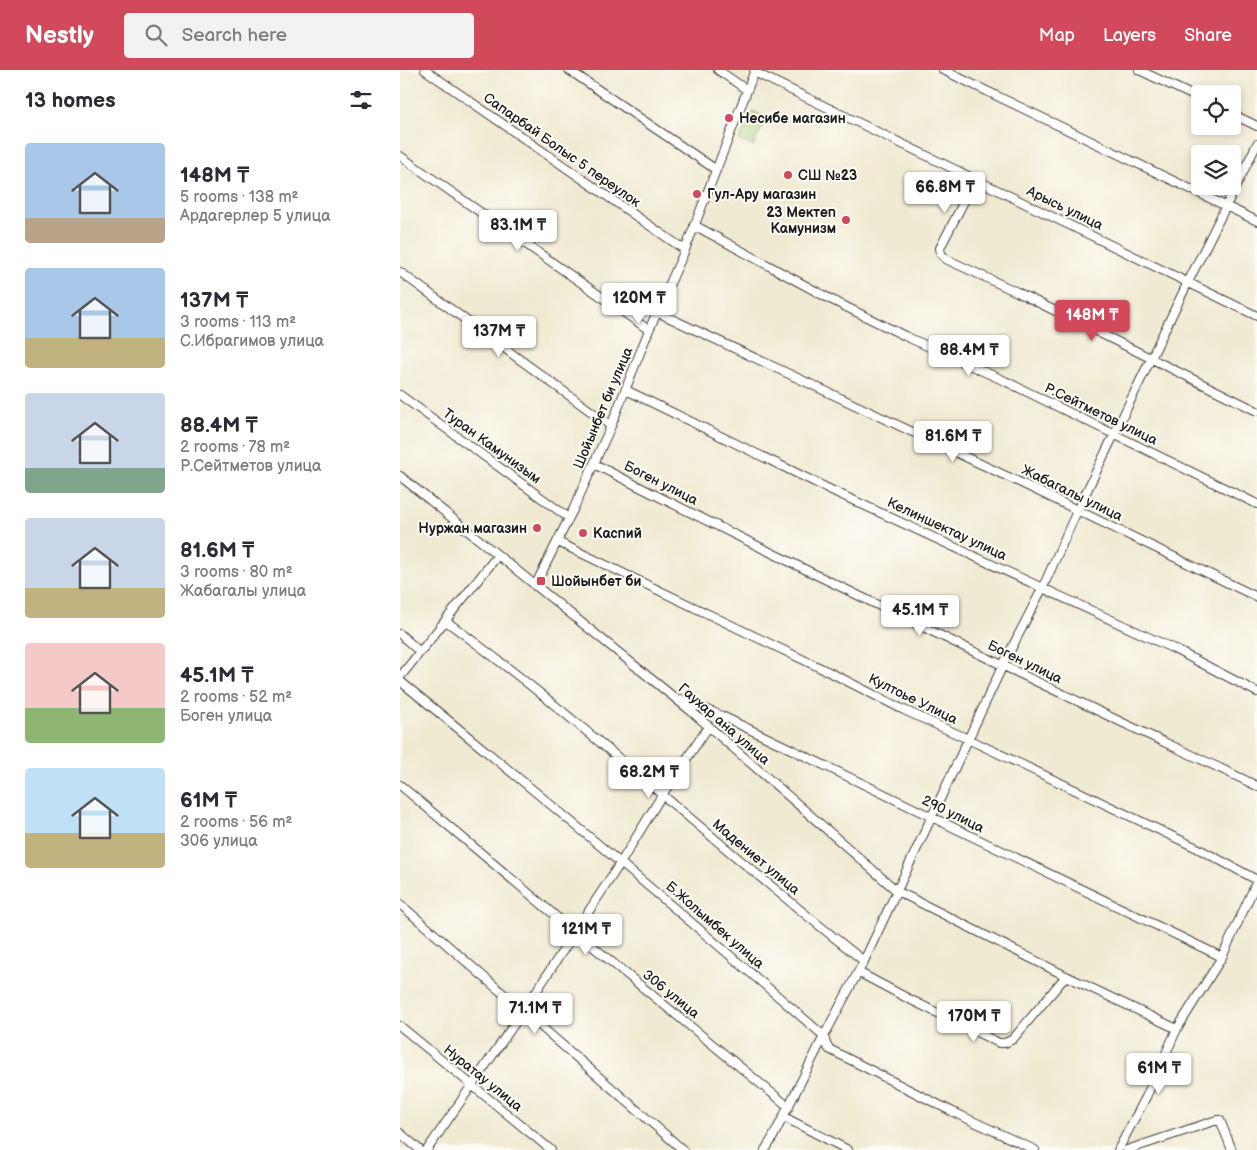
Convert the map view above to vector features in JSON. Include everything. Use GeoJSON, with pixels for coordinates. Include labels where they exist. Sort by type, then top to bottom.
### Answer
{"type":"FeatureCollection","features":[{"type":"Feature","properties":{"kind":"street","name":"Сапарбай Болыс 5 переулок"},"geometry":{"type":"LineString","coordinates":[[425,70],[685,250]]}},
{"type":"Feature","properties":{"kind":"street"},"geometry":{"type":"LineString","coordinates":[[569,70],[716,168]]}},
{"type":"Feature","properties":{"kind":"street"},"geometry":{"type":"LineString","coordinates":[[718,70],[747,90]]}},
{"type":"Feature","properties":{"kind":"street"},"geometry":{"type":"LineString","coordinates":[[943,70],[1257,221]]}},
{"type":"Feature","properties":{"kind":"street"},"geometry":{"type":"LineString","coordinates":[[1139,70],[1191,95]]}},
{"type":"Feature","properties":{"kind":"street","name":"Шойынбет би улица"},"geometry":{"type":"LineString","coordinates":[[535,586],[570,518],[611,426],[649,330],[685,250],[755,71]]}},
{"type":"Feature","properties":{"kind":"street","name":"Арысь улица"},"geometry":{"type":"LineString","coordinates":[[755,71],[1257,316]]}},
{"type":"Feature","properties":{"kind":"street"},"geometry":{"type":"LineString","coordinates":[[1241,118],[1257,126]]}},
{"type":"Feature","properties":{"kind":"street"},"geometry":{"type":"LineString","coordinates":[[764,1150],[784,1117],[864,961],[1003,665],[1043,587],[1077,511],[1257,144]]}},
{"type":"Feature","properties":{"kind":"street"},"geometry":{"type":"LineString","coordinates":[[400,156],[649,330]]}},
{"type":"Feature","properties":{"kind":"street"},"geometry":{"type":"LineString","coordinates":[[976,178],[940,248],[941,254],[946,259],[1017,292],[1257,411]]}},
{"type":"Feature","properties":{"kind":"street","name":"Р.Сейтметов улица"},"geometry":{"type":"LineString","coordinates":[[694,225],[830,299],[905,336],[1005,381],[1257,504]]}},
{"type":"Feature","properties":{"kind":"street"},"geometry":{"type":"LineString","coordinates":[[400,272],[611,426]]}},
{"type":"Feature","properties":{"kind":"street","name":"Жабагалы улица"},"geometry":{"type":"LineString","coordinates":[[657,312],[790,373],[1257,597]]}},
{"type":"Feature","properties":{"kind":"street","name":"Келиншектау улица"},"geometry":{"type":"LineString","coordinates":[[626,390],[829,489],[1174,649],[1257,692]]}},
{"type":"Feature","properties":{"kind":"street","name":"Туран Камунизым"},"geometry":{"type":"LineString","coordinates":[[400,395],[570,518]]}},
{"type":"Feature","properties":{"kind":"street","name":"Боген улица"},"geometry":{"type":"LineString","coordinates":[[594,464],[1090,708],[1196,755],[1257,786]]}},
{"type":"Feature","properties":{"kind":"street","name":"Гаухар ана улица"},"geometry":{"type":"LineString","coordinates":[[400,476],[709,726],[897,891],[1066,976],[1177,1029]]}},
{"type":"Feature","properties":{"kind":"street","name":"Култоье Улица"},"geometry":{"type":"LineString","coordinates":[[558,542],[904,710],[1197,848],[1257,880]]}},
{"type":"Feature","properties":{"kind":"street"},"geometry":{"type":"LineString","coordinates":[[400,679],[498,555]]}},
{"type":"Feature","properties":{"kind":"street","name":"Мадениет улица"},"geometry":{"type":"LineString","coordinates":[[446,621],[547,698],[772,887],[864,961]]}},
{"type":"Feature","properties":{"kind":"street"},"geometry":{"type":"LineString","coordinates":[[400,634],[420,652]]}},
{"type":"Feature","properties":{"kind":"street","name":"Б.Жолымбек улица"},"geometry":{"type":"LineString","coordinates":[[400,679],[622,862],[824,1036],[829,1049],[953,1112],[1035,1150]]}},
{"type":"Feature","properties":{"kind":"street","name":"290 улица"},"geometry":{"type":"LineString","coordinates":[[672,696],[722,716],[1222,956]]}},
{"type":"Feature","properties":{"kind":"street"},"geometry":{"type":"LineString","coordinates":[[427,1150],[524,1010],[622,862],[662,795],[709,726]]}},
{"type":"Feature","properties":{"kind":"street","name":"306 улица"},"geometry":{"type":"LineString","coordinates":[[400,785],[788,1107]]}},
{"type":"Feature","properties":{"kind":"street"},"geometry":{"type":"LineString","coordinates":[[1118,1150],[1146,1097],[1177,1029],[1222,956],[1257,880]]}},
{"type":"Feature","properties":{"kind":"street"},"geometry":{"type":"LineString","coordinates":[[400,904],[683,1150]]}},
{"type":"Feature","properties":{"kind":"street"},"geometry":{"type":"LineString","coordinates":[[858,972],[999,1043],[1005,1043],[1013,1039],[1066,976]]}},
{"type":"Feature","properties":{"kind":"street","name":"Нуратау улица"},"geometry":{"type":"LineString","coordinates":[[400,1026],[551,1150]]}},
{"type":"Feature","properties":{"kind":"street"},"geometry":{"type":"LineString","coordinates":[[784,1117],[848,1150]]}},
{"type":"Feature","properties":{"kind":"street"},"geometry":{"type":"LineString","coordinates":[[1127,1150],[1218,1120],[1232,1150]]}},
{"type":"Feature","properties":{"kind":"street"},"geometry":{"type":"LineString","coordinates":[[400,1133],[420,1150]]}},
{"type":"Feature","properties":{"kind":"green space"},"geometry":{"type":"Polygon","coordinates":[[[753,111],[767,118],[753,146],[739,140],[753,111]]]}},
{"type":"Feature","properties":{"kind":"place","name":"Несибе магазин"},"geometry":{"type":"Point","coordinates":[729,118]}},
{"type":"Feature","properties":{"kind":"place","name":"СШ №23"},"geometry":{"type":"Point","coordinates":[788,175]}},
{"type":"Feature","properties":{"kind":"place","name":"Гул-Ару магазин"},"geometry":{"type":"Point","coordinates":[697,194]}},
{"type":"Feature","properties":{"kind":"place","name":"23 Мектеп Камунизм"},"geometry":{"type":"Point","coordinates":[846,220]}},
{"type":"Feature","properties":{"kind":"place","name":"Нуржан магазин"},"geometry":{"type":"Point","coordinates":[537,528]}},
{"type":"Feature","properties":{"kind":"place","name":"Каспий"},"geometry":{"type":"Point","coordinates":[583,533]}},
{"type":"Feature","properties":{"kind":"place","name":"Шойынбет би"},"geometry":{"type":"Point","coordinates":[541,581]}}]}
